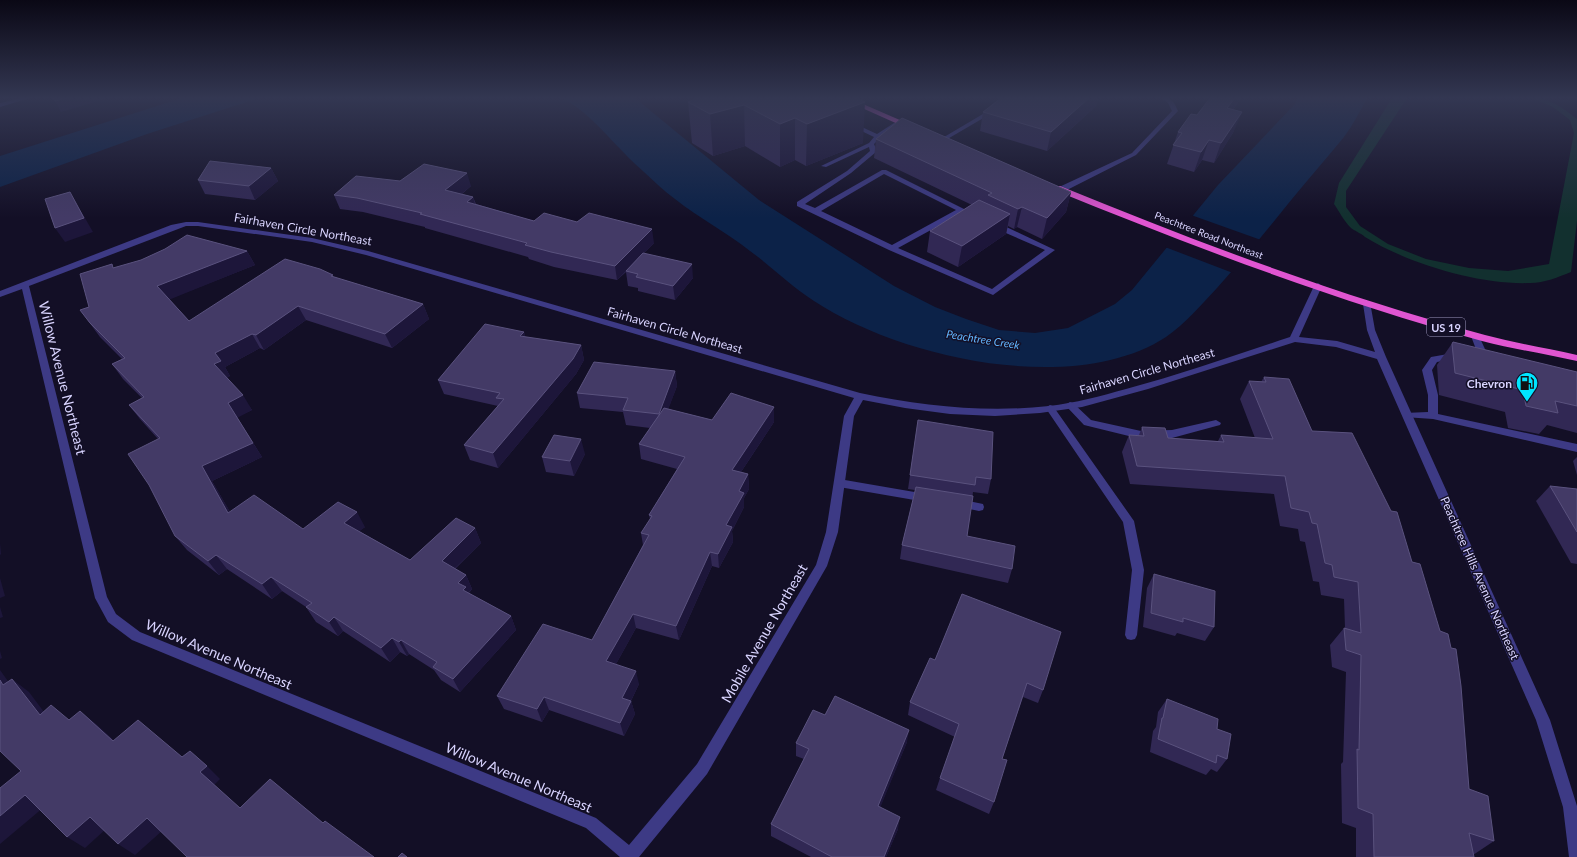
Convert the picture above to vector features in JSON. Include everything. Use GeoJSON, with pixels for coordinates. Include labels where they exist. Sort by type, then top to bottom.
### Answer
{"type":"FeatureCollection","features":[{"type":"Feature","properties":{"kind":"highway","name":"Peachtree Road Northeast"},"geometry":{"type":"LineString","coordinates":[[1046,184],[1265,268],[1367,304],[1475,336],[1577,358]]}},
{"type":"Feature","properties":{"kind":"street"},"geometry":{"type":"LineString","coordinates":[[824,166],[871,144],[877,138]]}},
{"type":"Feature","properties":{"kind":"street"},"geometry":{"type":"LineString","coordinates":[[1060,190],[1134,154],[1149,138]]}},
{"type":"Feature","properties":{"kind":"street"},"geometry":{"type":"LineString","coordinates":[[814,212],[884,171],[962,210],[1051,250],[993,292],[892,248],[814,212],[800,204],[849,172],[864,160],[874,151],[871,144]]}},
{"type":"Feature","properties":{"kind":"street"},"geometry":{"type":"LineString","coordinates":[[892,248],[962,210]]}},
{"type":"Feature","properties":{"kind":"street","name":"Fairhaven Circle Northeast"},"geometry":{"type":"LineString","coordinates":[[0,294],[174,227],[186,224],[198,224],[312,240],[368,252],[860,396],[900,405],[947,411],[995,413],[1086,403],[1150,386],[1294,339]]}},
{"type":"Feature","properties":{"kind":"street","name":"Willow Avenue Northeast"},"geometry":{"type":"LineString","coordinates":[[25,285],[101,598],[112,618],[136,636],[592,823],[630,856]]}},
{"type":"Feature","properties":{"kind":"street"},"geometry":{"type":"LineString","coordinates":[[1318,286],[1294,339],[1337,344],[1381,357]]}},
{"type":"Feature","properties":{"kind":"street","name":"Peachtree Hills Avenue Northeast"},"geometry":{"type":"LineString","coordinates":[[1367,304],[1371,330],[1381,357],[1543,720],[1570,807],[1576,857]]}},
{"type":"Feature","properties":{"kind":"street"},"geometry":{"type":"LineString","coordinates":[[1475,336],[1484,359],[1491,364],[1475,361]]}},
{"type":"Feature","properties":{"kind":"street"},"geometry":{"type":"LineString","coordinates":[[1433,416],[1433,395],[1427,370],[1434,359],[1448,357],[1462,359]]}},
{"type":"Feature","properties":{"kind":"street","name":"Mobile Avenue Northeast"},"geometry":{"type":"LineString","coordinates":[[630,856],[702,769],[821,566],[832,532],[849,416],[860,396]]}},
{"type":"Feature","properties":{"kind":"street"},"geometry":{"type":"LineString","coordinates":[[1070,405],[1088,422],[1141,435],[1172,434],[1216,423]]}},
{"type":"Feature","properties":{"kind":"street"},"geometry":{"type":"LineString","coordinates":[[1050,408],[1128,521],[1138,570],[1131,635]]}},
{"type":"Feature","properties":{"kind":"street"},"geometry":{"type":"LineString","coordinates":[[1407,415],[1433,416],[1577,448]]}},
{"type":"Feature","properties":{"kind":"street"},"geometry":{"type":"LineString","coordinates":[[839,483],[978,507]]}},
{"type":"Feature","properties":{"kind":"green space"},"geometry":{"type":"Polygon","coordinates":[[[1367,138],[1381,138],[1346,191],[1346,207],[1360,226],[1388,244],[1426,259],[1469,268],[1508,271],[1549,264],[1573,138],[1577,138],[1577,221],[1571,272],[1556,278],[1536,283],[1510,283],[1445,271],[1402,256],[1365,237],[1350,227],[1334,204],[1339,183],[1367,138]]]}},
{"type":"Feature","properties":{"kind":"water"},"geometry":{"type":"Polygon","coordinates":[[[57,138],[136,138],[0,187],[0,156],[57,138]]]}},
{"type":"Feature","properties":{"kind":"water","name":"Peachtree Creek"},"geometry":{"type":"Polygon","coordinates":[[[610,138],[684,138],[759,200],[894,286],[935,307],[999,330],[1035,333],[1068,328],[1115,304],[1132,290],[1218,185],[1263,138],[1343,138],[1227,277],[1193,314],[1173,332],[1166,337],[1128,355],[1084,365],[1037,367],[988,363],[939,353],[892,339],[850,321],[814,301],[797,289],[741,244],[671,196],[636,165],[610,138]]]}},
{"type":"Feature","properties":{"kind":"pier"},"geometry":{"type":"Polygon","coordinates":[[[1191,215],[1261,240],[1233,273],[1165,247],[1191,215]]]}},
{"type":"Feature","properties":{"kind":"building"},"geometry":{"type":"Polygon","coordinates":[[[948,138],[1071,192],[1047,218],[1022,207],[1018,209],[988,195],[992,193],[876,139],[948,138]]]}},
{"type":"Feature","properties":{"kind":"building"},"geometry":{"type":"Polygon","coordinates":[[[1178,138],[1224,138],[1221,143],[1209,140],[1201,152],[1173,145],[1178,138]]]}},
{"type":"Feature","properties":{"kind":"building"},"geometry":{"type":"Polygon","coordinates":[[[210,161],[271,168],[249,186],[198,180],[210,161]]]}},
{"type":"Feature","properties":{"kind":"building"},"geometry":{"type":"Polygon","coordinates":[[[424,164],[467,173],[445,190],[473,197],[467,202],[534,221],[544,213],[577,222],[589,213],[652,229],[615,266],[525,245],[527,243],[420,214],[422,213],[357,198],[334,195],[356,176],[400,181],[424,164]]]}},
{"type":"Feature","properties":{"kind":"building"},"geometry":{"type":"Polygon","coordinates":[[[70,192],[84,218],[55,228],[45,199],[70,192]]]}},
{"type":"Feature","properties":{"kind":"building"},"geometry":{"type":"Polygon","coordinates":[[[979,200],[1010,214],[962,246],[930,231],[979,200]]]}},
{"type":"Feature","properties":{"kind":"building"},"geometry":{"type":"Polygon","coordinates":[[[187,235],[247,251],[157,286],[189,321],[285,259],[320,269],[333,275],[331,276],[423,304],[385,334],[298,306],[256,335],[252,334],[215,353],[221,361],[214,364],[243,395],[228,403],[253,443],[202,466],[228,513],[254,495],[303,529],[338,502],[357,512],[344,523],[410,560],[456,518],[475,528],[442,561],[466,575],[458,583],[466,587],[463,590],[511,616],[453,679],[433,667],[437,662],[401,640],[399,642],[392,638],[381,648],[334,617],[329,622],[306,607],[312,603],[271,577],[262,584],[216,555],[208,561],[175,536],[149,485],[128,454],[160,438],[129,405],[144,397],[112,364],[125,358],[90,323],[80,310],[89,307],[80,274],[112,264],[113,268],[141,260],[165,249],[187,235]]]}},
{"type":"Feature","properties":{"kind":"building"},"geometry":{"type":"Polygon","coordinates":[[[643,253],[692,264],[673,286],[636,277],[638,274],[626,271],[643,253]]]}},
{"type":"Feature","properties":{"kind":"building"},"geometry":{"type":"Polygon","coordinates":[[[485,324],[524,332],[520,336],[581,345],[573,359],[493,453],[464,445],[504,399],[496,398],[500,393],[438,380],[485,324]]]}},
{"type":"Feature","properties":{"kind":"building"},"geometry":{"type":"Polygon","coordinates":[[[1453,342],[1577,372],[1577,406],[1555,401],[1558,413],[1526,406],[1523,390],[1455,373],[1453,342]]]}},
{"type":"Feature","properties":{"kind":"building"},"geometry":{"type":"Polygon","coordinates":[[[594,362],[675,371],[659,414],[623,410],[628,398],[577,393],[594,362]]]}},
{"type":"Feature","properties":{"kind":"building"},"geometry":{"type":"Polygon","coordinates":[[[1264,377],[1289,379],[1312,431],[1352,433],[1391,511],[1397,512],[1412,562],[1420,564],[1440,631],[1448,634],[1451,648],[1456,649],[1461,686],[1469,789],[1488,796],[1494,841],[1469,833],[1474,857],[1374,857],[1373,814],[1358,808],[1357,749],[1359,750],[1361,655],[1346,650],[1344,628],[1361,633],[1358,582],[1334,577],[1332,565],[1325,563],[1317,524],[1312,523],[1309,512],[1291,508],[1285,476],[1137,466],[1129,435],[1144,436],[1142,427],[1165,428],[1168,438],[1224,442],[1221,435],[1273,439],[1249,381],[1266,382],[1264,377]]]}},
{"type":"Feature","properties":{"kind":"building"},"geometry":{"type":"Polygon","coordinates":[[[731,393],[774,407],[732,470],[748,474],[739,491],[744,493],[726,525],[732,527],[718,554],[710,552],[676,626],[633,614],[606,661],[636,671],[622,698],[631,701],[620,723],[544,697],[537,709],[497,696],[543,624],[592,640],[649,535],[641,533],[652,516],[649,515],[685,457],[639,444],[664,408],[712,420],[731,393]]]}},
{"type":"Feature","properties":{"kind":"building"},"geometry":{"type":"Polygon","coordinates":[[[918,420],[993,432],[991,479],[976,477],[975,485],[910,475],[918,420]]]}},
{"type":"Feature","properties":{"kind":"building"},"geometry":{"type":"Polygon","coordinates":[[[554,435],[581,439],[570,461],[542,457],[554,435]]]}},
{"type":"Feature","properties":{"kind":"building"},"geometry":{"type":"Polygon","coordinates":[[[1550,486],[1577,489],[1577,532],[1550,486]]]}},
{"type":"Feature","properties":{"kind":"building"},"geometry":{"type":"Polygon","coordinates":[[[916,487],[973,496],[967,536],[1015,546],[1012,569],[902,545],[916,487]]]}},
{"type":"Feature","properties":{"kind":"building"},"geometry":{"type":"Polygon","coordinates":[[[1154,574],[1215,591],[1214,627],[1183,618],[1183,622],[1151,613],[1154,574]]]}},
{"type":"Feature","properties":{"kind":"building"},"geometry":{"type":"Polygon","coordinates":[[[962,594],[1061,632],[1043,690],[1027,683],[1002,759],[1007,760],[994,802],[940,778],[959,724],[910,702],[930,658],[935,660],[962,594]]]}},
{"type":"Feature","properties":{"kind":"building"},"geometry":{"type":"Polygon","coordinates":[[[12,679],[40,715],[51,705],[69,720],[80,711],[113,741],[138,720],[182,757],[190,751],[207,766],[200,772],[240,808],[270,779],[323,823],[325,821],[374,857],[187,857],[147,818],[118,844],[90,817],[67,837],[25,795],[0,816],[0,788],[21,771],[0,751],[0,680],[3,685],[12,679]]]}},
{"type":"Feature","properties":{"kind":"building"},"geometry":{"type":"Polygon","coordinates":[[[835,696],[909,730],[878,806],[900,817],[884,857],[832,857],[771,824],[809,749],[796,743],[813,710],[825,715],[835,696]]]}},
{"type":"Feature","properties":{"kind":"building"},"geometry":{"type":"Polygon","coordinates":[[[1167,699],[1218,719],[1217,729],[1231,734],[1227,759],[1217,755],[1216,763],[1158,739],[1167,699]]]}},
{"type":"Feature","properties":{"kind":"building"},"geometry":{"type":"Polygon","coordinates":[[[402,853],[407,857],[398,857],[402,853]]]}},
{"type":"Feature","properties":{"kind":"place","name":"Chevron"},"geometry":{"type":"Point","coordinates":[1527,402]}}]}
